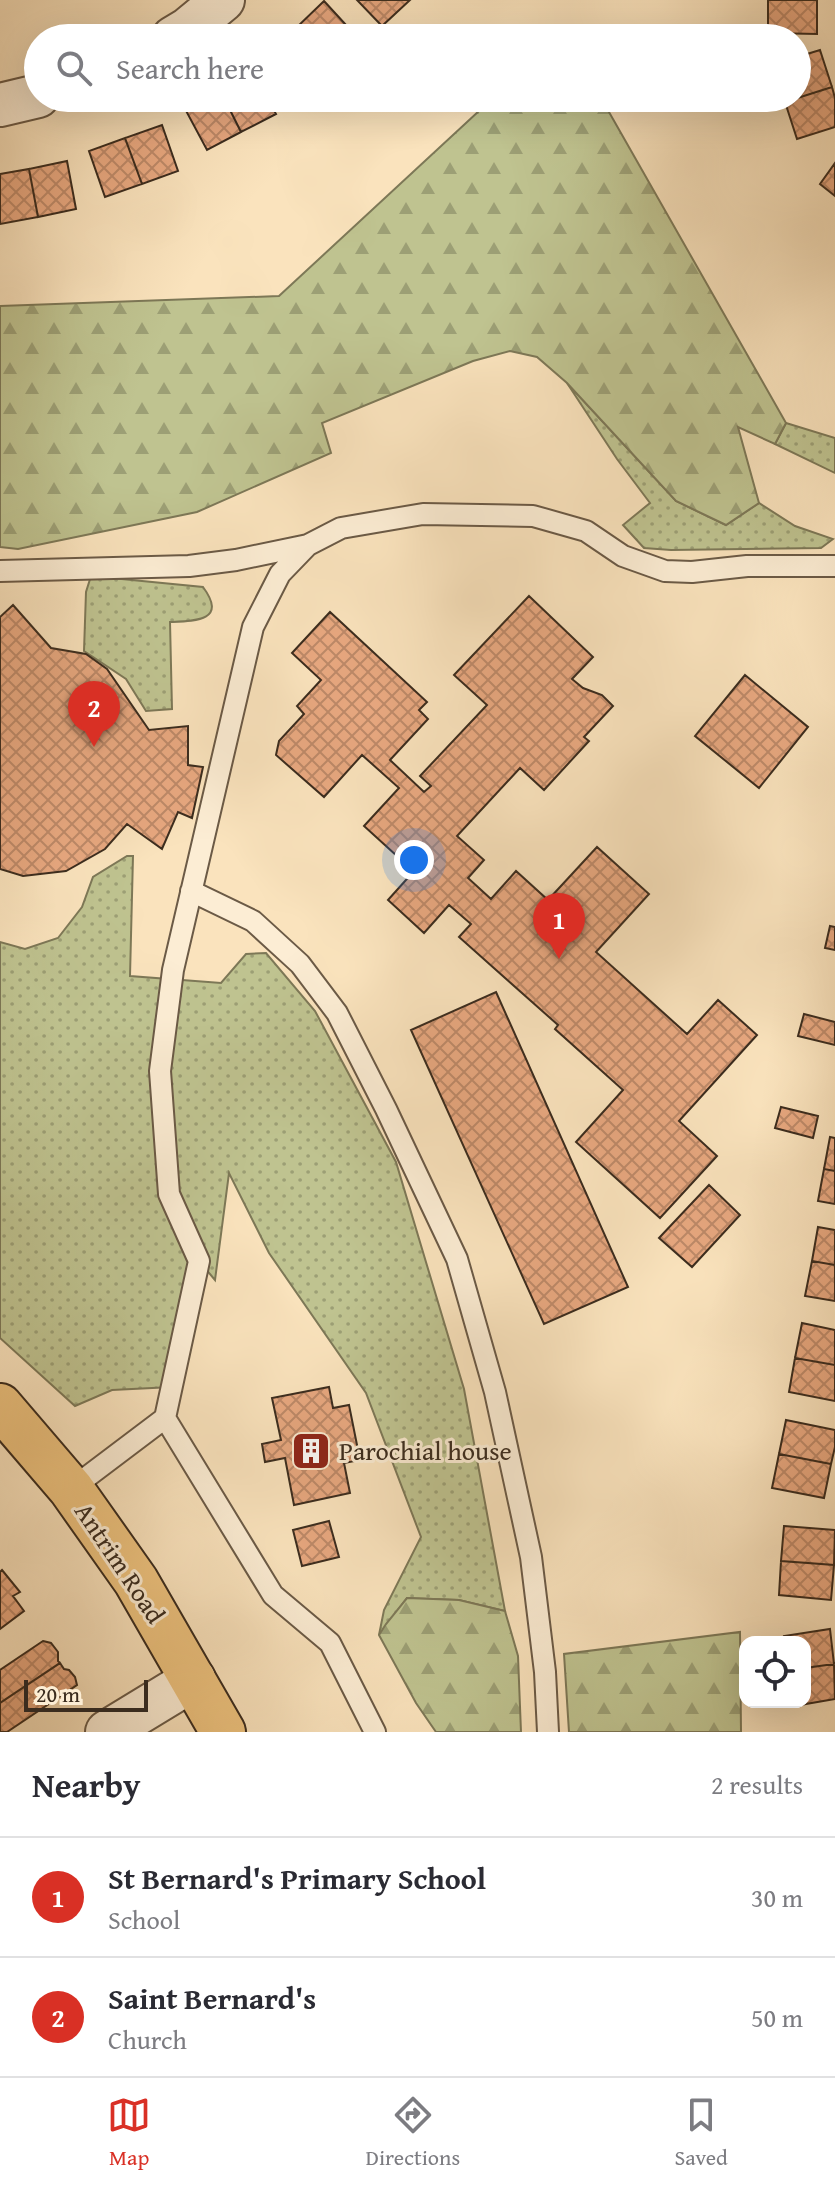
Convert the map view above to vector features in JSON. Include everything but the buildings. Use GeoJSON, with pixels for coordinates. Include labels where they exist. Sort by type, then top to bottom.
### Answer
{"type":"FeatureCollection","features":[{"type":"Feature","properties":{"kind":"main road","name":"Antrim Road"},"geometry":{"type":"LineString","coordinates":[[0,1406],[71,1489],[136,1581],[223,1732]]}},
{"type":"Feature","properties":{"kind":"street"},"geometry":{"type":"LineString","coordinates":[[194,24],[223,0]]}},
{"type":"Feature","properties":{"kind":"street"},"geometry":{"type":"LineString","coordinates":[[0,105],[24,99]]}},
{"type":"Feature","properties":{"kind":"street"},"geometry":{"type":"LineString","coordinates":[[107,1732],[194,1679]]}},
{"type":"Feature","properties":{"kind":"lane"},"geometry":{"type":"LineString","coordinates":[[0,571],[189,566],[236,560],[308,545],[341,528],[423,514],[533,516],[586,531],[623,556],[665,571],[692,572],[747,566],[835,566]]}},
{"type":"Feature","properties":{"kind":"lane"},"geometry":{"type":"LineString","coordinates":[[71,1489],[165,1418],[199,1261],[169,1194],[160,1071],[173,970],[253,627],[280,574],[308,545]]}},
{"type":"Feature","properties":{"kind":"lane"},"geometry":{"type":"LineString","coordinates":[[191,891],[253,921],[300,964],[337,1013],[457,1259],[495,1392],[531,1557],[545,1672],[548,1732]]}},
{"type":"Feature","properties":{"kind":"lane"},"geometry":{"type":"LineString","coordinates":[[165,1418],[273,1595],[330,1643],[375,1732]]}},
{"type":"Feature","properties":{"kind":"green space"},"geometry":{"type":"Polygon","coordinates":[[[478,112],[609,112],[786,423],[775,444],[738,427],[759,503],[726,525],[676,501],[567,383],[537,357],[510,351],[473,361],[322,423],[331,453],[197,512],[18,549],[0,547],[0,306],[279,296],[478,112]]]}},
{"type":"Feature","properties":{"kind":"green space"},"geometry":{"type":"Polygon","coordinates":[[[567,383],[676,501],[726,525],[759,503],[795,526],[833,539],[821,548],[644,548],[623,525],[650,503],[567,383]]]}},
{"type":"Feature","properties":{"kind":"green space"},"geometry":{"type":"Polygon","coordinates":[[[786,423],[835,438],[835,473],[775,444],[786,423]]]}},
{"type":"Feature","properties":{"kind":"green space"},"geometry":{"type":"Polygon","coordinates":[[[91,576],[203,587],[210,598],[212,607],[205,617],[170,622],[172,709],[146,711],[126,679],[84,651],[86,592],[91,576]]]}},
{"type":"Feature","properties":{"kind":"green space"},"geometry":{"type":"Polygon","coordinates":[[[127,856],[133,856],[130,976],[221,983],[246,954],[266,953],[315,1011],[396,1162],[464,1389],[505,1611],[459,1600],[407,1598],[379,1635],[384,1610],[421,1537],[366,1393],[269,1253],[229,1173],[215,1280],[199,1261],[172,1387],[112,1390],[75,1406],[0,1338],[0,942],[25,949],[58,938],[82,907],[93,877],[127,856]]]}},
{"type":"Feature","properties":{"kind":"green space"},"geometry":{"type":"Polygon","coordinates":[[[407,1598],[459,1600],[505,1611],[518,1656],[521,1732],[436,1732],[416,1703],[379,1635],[407,1598]]]}},
{"type":"Feature","properties":{"kind":"green space"},"geometry":{"type":"Polygon","coordinates":[[[740,1632],[741,1732],[569,1732],[564,1654],[740,1632]]]}},
{"type":"Feature","properties":{"kind":"place","name":"Saint Bernard's"},"geometry":{"type":"Point","coordinates":[94,747]}},
{"type":"Feature","properties":{"kind":"place","name":"St Bernard's Primary School"},"geometry":{"type":"Point","coordinates":[559,959]}},
{"type":"Feature","properties":{"kind":"place","name":"Parochial house"},"geometry":{"type":"Point","coordinates":[311,1451]}}]}
